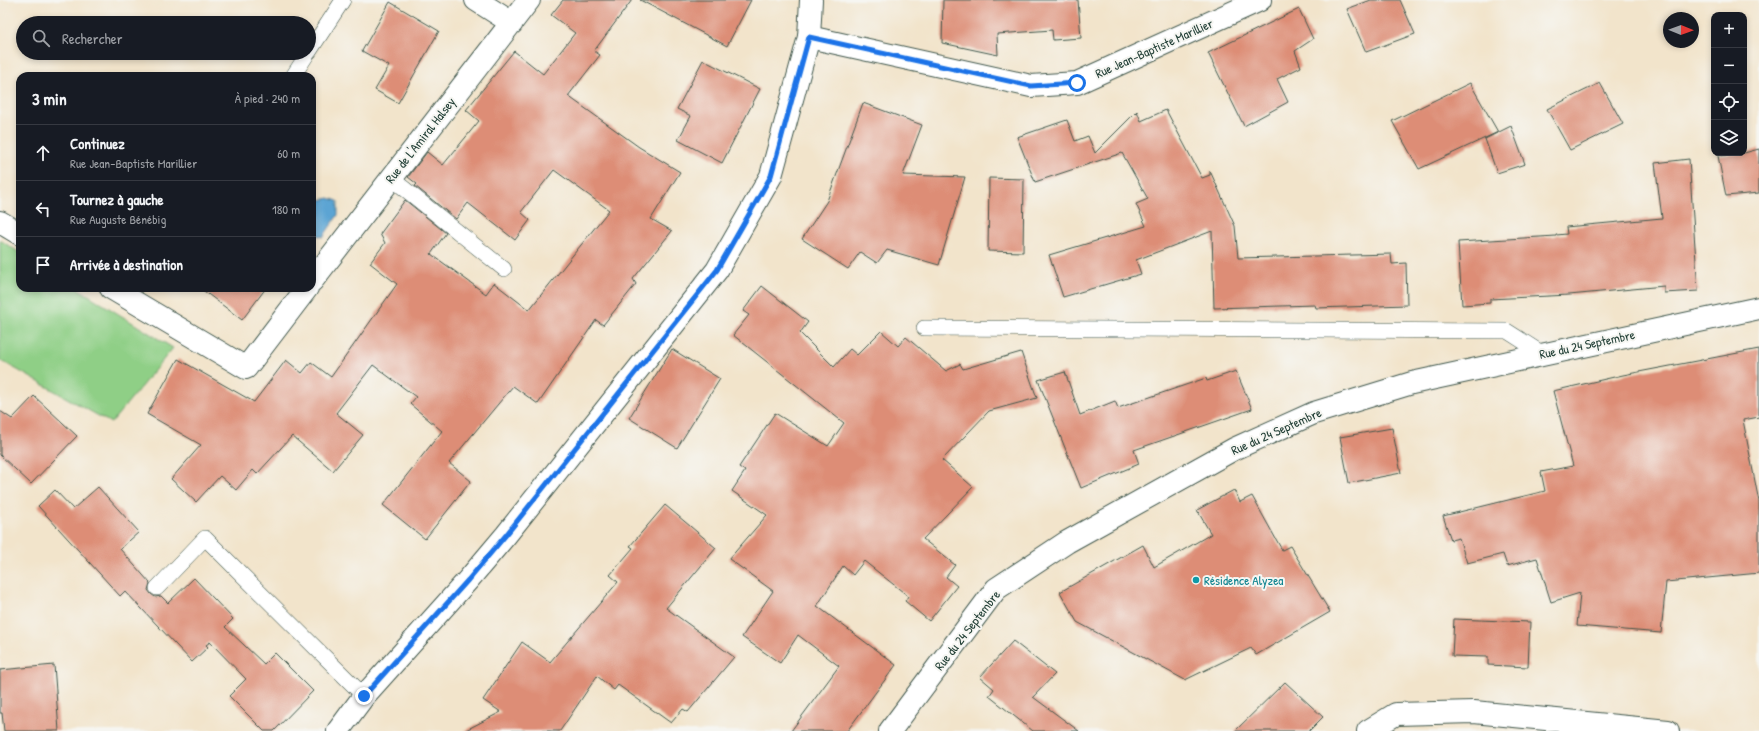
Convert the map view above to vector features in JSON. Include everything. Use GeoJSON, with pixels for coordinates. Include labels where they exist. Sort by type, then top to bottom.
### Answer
{"type":"FeatureCollection","features":[{"type":"Feature","properties":{"kind":"street"},"geometry":{"type":"LineString","coordinates":[[476,0],[512,23]]}},
{"type":"Feature","properties":{"kind":"street","name":"Rue de L'Amiral Halsey"},"geometry":{"type":"LineString","coordinates":[[316,276],[390,177],[529,0]]}},
{"type":"Feature","properties":{"kind":"street"},"geometry":{"type":"LineString","coordinates":[[338,731],[364,696],[473,575],[717,270],[771,176],[809,37],[812,0]]}},
{"type":"Feature","properties":{"kind":"street","name":"Rue Jean-Baptiste Marillier"},"geometry":{"type":"LineString","coordinates":[[809,37],[1031,86],[1077,83],[1260,0]]}},
{"type":"Feature","properties":{"kind":"street"},"geometry":{"type":"LineString","coordinates":[[0,222],[16,232]]}},
{"type":"Feature","properties":{"kind":"street"},"geometry":{"type":"LineString","coordinates":[[118,292],[246,368],[304,292]]}},
{"type":"Feature","properties":{"kind":"street","name":"Rue du 24 Septembre"},"geometry":{"type":"LineString","coordinates":[[890,731],[996,589],[1067,542],[1234,449],[1314,413],[1412,383],[1759,308]]}},
{"type":"Feature","properties":{"kind":"street"},"geometry":{"type":"LineString","coordinates":[[1368,731],[1396,714],[1474,712],[1668,731]]}},
{"type":"Feature","properties":{"kind":"lane"},"geometry":{"type":"LineString","coordinates":[[316,41],[343,0]]}},
{"type":"Feature","properties":{"kind":"lane"},"geometry":{"type":"LineString","coordinates":[[296,72],[304,60]]}},
{"type":"Feature","properties":{"kind":"lane"},"geometry":{"type":"LineString","coordinates":[[390,177],[504,269]]}},
{"type":"Feature","properties":{"kind":"lane"},"geometry":{"type":"LineString","coordinates":[[924,328],[1507,331],[1543,354]]}},
{"type":"Feature","properties":{"kind":"lane"},"geometry":{"type":"LineString","coordinates":[[158,588],[205,538],[364,696]]}},
{"type":"Feature","properties":{"kind":"green space"},"geometry":{"type":"Polygon","coordinates":[[[0,240],[16,250],[16,292],[83,292],[173,348],[111,423],[0,360],[0,240]]]}},
{"type":"Feature","properties":{"kind":"water"},"geometry":{"type":"Polygon","coordinates":[[[329,198],[338,201],[338,215],[323,237],[316,235],[316,206],[319,200],[329,198]]]}},
{"type":"Feature","properties":{"kind":"building"},"geometry":{"type":"Polygon","coordinates":[[[563,0],[632,0],[594,51],[600,55],[568,96],[639,147],[680,172],[651,219],[672,231],[633,279],[636,284],[603,325],[596,320],[538,404],[513,386],[449,463],[471,481],[425,539],[383,505],[442,431],[410,404],[416,397],[373,365],[336,413],[363,435],[333,471],[292,436],[257,474],[253,470],[236,490],[220,476],[196,502],[171,479],[201,445],[147,414],[178,359],[254,402],[286,360],[302,373],[311,362],[331,377],[397,284],[370,263],[385,243],[380,234],[405,200],[446,233],[431,254],[486,294],[494,283],[529,310],[609,210],[554,170],[521,212],[530,220],[515,240],[468,203],[456,219],[415,186],[417,184],[408,177],[427,152],[443,165],[479,121],[466,110],[514,51],[543,74],[575,33],[551,15],[563,0]]]}},
{"type":"Feature","properties":{"kind":"building"},"geometry":{"type":"Polygon","coordinates":[[[640,0],[751,0],[727,46],[640,0]]]}},
{"type":"Feature","properties":{"kind":"building"},"geometry":{"type":"Polygon","coordinates":[[[943,0],[1078,0],[1081,38],[1053,40],[1052,30],[997,34],[998,55],[942,43],[943,0]]]}},
{"type":"Feature","properties":{"kind":"building"},"geometry":{"type":"Polygon","coordinates":[[[1371,0],[1400,0],[1415,34],[1366,52],[1347,9],[1371,0]]]}},
{"type":"Feature","properties":{"kind":"building"},"geometry":{"type":"Polygon","coordinates":[[[390,2],[439,31],[398,103],[375,90],[389,66],[362,51],[390,2]]]}},
{"type":"Feature","properties":{"kind":"building"},"geometry":{"type":"Polygon","coordinates":[[[1299,9],[1313,39],[1295,51],[1301,67],[1277,79],[1288,102],[1244,126],[1208,53],[1299,9]]]}},
{"type":"Feature","properties":{"kind":"building"},"geometry":{"type":"Polygon","coordinates":[[[703,60],[760,89],[722,163],[678,140],[691,116],[677,109],[703,60]]]}},
{"type":"Feature","properties":{"kind":"building"},"geometry":{"type":"Polygon","coordinates":[[[1470,83],[1498,132],[1419,169],[1392,121],[1470,83]]]}},
{"type":"Feature","properties":{"kind":"building"},"geometry":{"type":"Polygon","coordinates":[[[1600,83],[1623,124],[1570,150],[1547,109],[1600,83]]]}},
{"type":"Feature","properties":{"kind":"building"},"geometry":{"type":"Polygon","coordinates":[[[863,103],[922,125],[903,175],[965,177],[939,265],[887,250],[877,263],[860,252],[848,269],[802,239],[827,201],[863,103]]]}},
{"type":"Feature","properties":{"kind":"building"},"geometry":{"type":"Polygon","coordinates":[[[1166,110],[1202,178],[1210,175],[1210,171],[1235,226],[1238,258],[1391,254],[1392,264],[1406,263],[1407,305],[1316,308],[1315,305],[1214,308],[1212,231],[1136,260],[1141,274],[1063,297],[1049,255],[1146,226],[1136,204],[1148,199],[1122,153],[1035,182],[1017,137],[1067,120],[1075,141],[1088,136],[1095,153],[1137,111],[1141,121],[1166,110]]]}},
{"type":"Feature","properties":{"kind":"building"},"geometry":{"type":"Polygon","coordinates":[[[1511,126],[1525,164],[1497,173],[1485,139],[1511,126]]]}},
{"type":"Feature","properties":{"kind":"building"},"geometry":{"type":"Polygon","coordinates":[[[1759,149],[1759,193],[1726,196],[1718,156],[1747,156],[1747,152],[1759,149]]]}},
{"type":"Feature","properties":{"kind":"building"},"geometry":{"type":"Polygon","coordinates":[[[1689,159],[1698,291],[1664,293],[1664,286],[1569,295],[1490,299],[1490,303],[1462,305],[1458,242],[1556,236],[1567,234],[1566,227],[1662,218],[1655,163],[1689,159]]]}},
{"type":"Feature","properties":{"kind":"building"},"geometry":{"type":"Polygon","coordinates":[[[989,178],[1024,179],[1023,252],[988,251],[989,178]]]}},
{"type":"Feature","properties":{"kind":"building"},"geometry":{"type":"Polygon","coordinates":[[[762,286],[808,322],[800,333],[834,367],[850,349],[857,355],[881,331],[898,346],[906,337],[946,371],[960,364],[963,369],[1021,352],[1037,398],[989,411],[942,460],[973,487],[923,539],[955,565],[946,577],[957,586],[929,621],[905,601],[908,596],[864,561],[853,575],[843,566],[817,606],[896,665],[847,731],[791,731],[839,666],[798,635],[780,663],[742,637],[773,591],[729,559],[767,515],[732,491],[745,471],[739,467],[775,413],[828,446],[844,423],[733,335],[749,315],[743,311],[762,286]]]}},
{"type":"Feature","properties":{"kind":"building"},"geometry":{"type":"Polygon","coordinates":[[[205,292],[263,292],[242,320],[205,292]]]}},
{"type":"Feature","properties":{"kind":"building"},"geometry":{"type":"Polygon","coordinates":[[[672,349],[720,379],[677,448],[629,418],[672,349]]]}},
{"type":"Feature","properties":{"kind":"building"},"geometry":{"type":"Polygon","coordinates":[[[1759,349],[1759,417],[1743,420],[1759,502],[1759,573],[1666,582],[1661,633],[1577,626],[1580,593],[1551,602],[1537,558],[1507,566],[1503,554],[1467,563],[1459,538],[1451,540],[1443,516],[1545,491],[1541,472],[1573,466],[1553,391],[1623,375],[1759,349]]]}},
{"type":"Feature","properties":{"kind":"building"},"geometry":{"type":"Polygon","coordinates":[[[1236,371],[1252,409],[1134,450],[1139,464],[1081,488],[1038,380],[1065,372],[1080,415],[1115,401],[1118,408],[1206,378],[1207,381],[1236,371]]]}},
{"type":"Feature","properties":{"kind":"building"},"geometry":{"type":"Polygon","coordinates":[[[34,396],[77,436],[31,484],[0,455],[0,411],[12,419],[34,396]]]}},
{"type":"Feature","properties":{"kind":"building"},"geometry":{"type":"Polygon","coordinates":[[[1392,428],[1401,473],[1349,483],[1340,437],[1392,428]]]}},
{"type":"Feature","properties":{"kind":"building"},"geometry":{"type":"Polygon","coordinates":[[[98,487],[139,532],[120,549],[150,583],[148,590],[151,594],[155,597],[161,596],[168,603],[194,578],[233,619],[225,627],[264,664],[275,653],[313,691],[274,731],[264,731],[229,696],[246,679],[210,642],[206,645],[208,647],[192,662],[125,591],[120,596],[38,506],[55,490],[73,509],[98,487]]]}},
{"type":"Feature","properties":{"kind":"building","name":"Résidence Alyzea"},"geometry":{"type":"Polygon","coordinates":[[[1234,490],[1240,502],[1252,496],[1282,550],[1290,546],[1330,612],[1256,655],[1251,648],[1185,680],[1077,622],[1060,592],[1143,545],[1154,567],[1211,534],[1197,510],[1234,490]]]}},
{"type":"Feature","properties":{"kind":"building"},"geometry":{"type":"Polygon","coordinates":[[[665,505],[716,548],[666,608],[734,657],[688,712],[683,709],[671,723],[618,685],[614,690],[597,676],[560,731],[464,731],[501,712],[483,700],[522,642],[550,662],[618,582],[610,575],[633,548],[630,546],[665,505]]]}},
{"type":"Feature","properties":{"kind":"building"},"geometry":{"type":"Polygon","coordinates":[[[1454,619],[1530,622],[1528,667],[1488,665],[1488,657],[1452,656],[1454,619]]]}},
{"type":"Feature","properties":{"kind":"building"},"geometry":{"type":"Polygon","coordinates":[[[1013,641],[1055,674],[1033,697],[1079,731],[1033,731],[989,696],[994,689],[980,677],[1013,641]]]}},
{"type":"Feature","properties":{"kind":"building"},"geometry":{"type":"Polygon","coordinates":[[[54,665],[59,731],[4,731],[2,713],[0,713],[0,670],[54,665]]]}},
{"type":"Feature","properties":{"kind":"building"},"geometry":{"type":"Polygon","coordinates":[[[1285,682],[1323,717],[1309,731],[1235,731],[1285,682]]]}},
{"type":"Feature","properties":{"kind":"place","name":"Résidence Alyzea"},"geometry":{"type":"Point","coordinates":[1196,580]}},
{"type":"Feature","properties":{"kind":"route"},"geometry":{"type":"LineString","coordinates":[[364,696],[468,580],[506,535],[717,270],[771,176],[809,37],[1031,86],[1077,83]]}}]}
